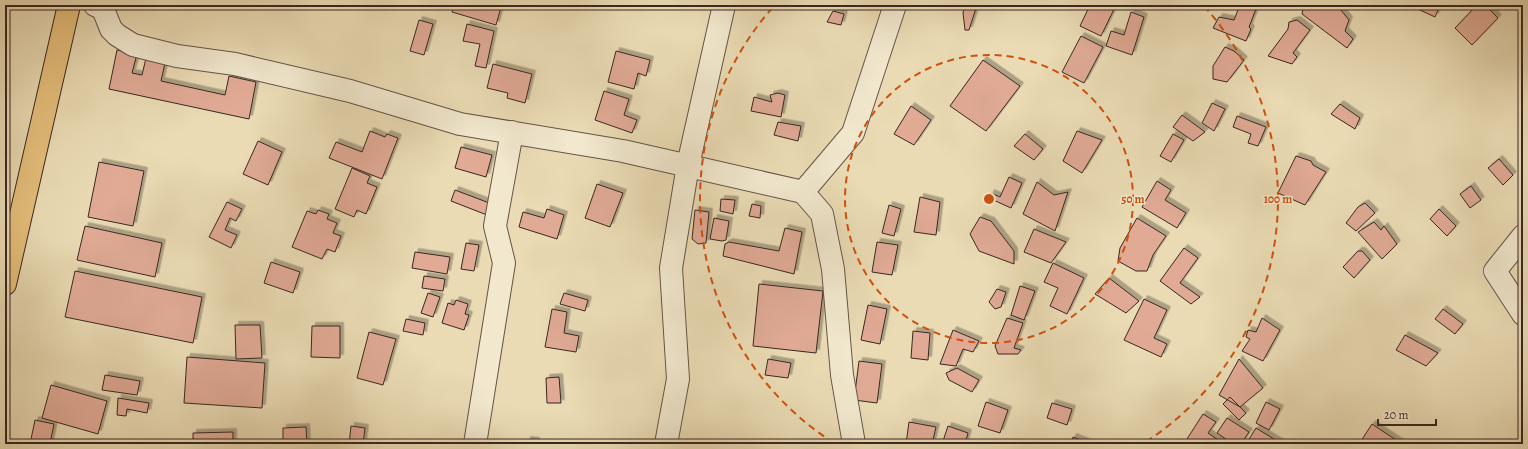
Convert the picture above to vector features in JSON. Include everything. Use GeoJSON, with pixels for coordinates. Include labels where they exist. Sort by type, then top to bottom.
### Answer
{"type":"FeatureCollection","features":[{"type":"Feature","properties":{"kind":"highway"},"geometry":{"type":"LineString","coordinates":[[5,284],[69,5]]}},
{"type":"Feature","properties":{"kind":"street"},"geometry":{"type":"LineString","coordinates":[[94,5],[104,10],[111,29],[117,35],[133,45],[177,56],[250,68],[350,91],[460,124],[623,151],[804,192],[822,214],[833,269],[842,375],[854,444]]}},
{"type":"Feature","properties":{"kind":"street"},"geometry":{"type":"LineString","coordinates":[[666,444],[678,379],[671,268],[688,165],[724,5]]}},
{"type":"Feature","properties":{"kind":"street"},"geometry":{"type":"LineString","coordinates":[[804,192],[853,133],[895,5]]}},
{"type":"Feature","properties":{"kind":"street"},"geometry":{"type":"LineString","coordinates":[[475,444],[504,263],[495,226],[512,132]]}},
{"type":"Feature","properties":{"kind":"street"},"geometry":{"type":"LineString","coordinates":[[1523,236],[1495,271],[1523,314]]}},
{"type":"Feature","properties":{"kind":"building"},"geometry":{"type":"Polygon","coordinates":[[[429,5],[441,5],[441,9],[429,7],[429,5]]]}},
{"type":"Feature","properties":{"kind":"building"},"geometry":{"type":"Polygon","coordinates":[[[454,5],[493,5],[501,7],[496,25],[452,12],[454,5]]]}},
{"type":"Feature","properties":{"kind":"building"},"geometry":{"type":"Polygon","coordinates":[[[965,5],[977,5],[969,30],[965,30],[963,13],[965,5]]]}},
{"type":"Feature","properties":{"kind":"building"},"geometry":{"type":"Polygon","coordinates":[[[1090,5],[1116,5],[1101,36],[1080,26],[1090,5]]]}},
{"type":"Feature","properties":{"kind":"building"},"geometry":{"type":"Polygon","coordinates":[[[1240,5],[1256,9],[1249,27],[1251,29],[1246,41],[1213,28],[1219,17],[1234,20],[1240,5]]]}},
{"type":"Feature","properties":{"kind":"building"},"geometry":{"type":"Polygon","coordinates":[[[1304,5],[1342,5],[1341,10],[1349,20],[1345,31],[1353,39],[1347,48],[1302,14],[1304,5]]]}},
{"type":"Feature","properties":{"kind":"building"},"geometry":{"type":"Polygon","coordinates":[[[1409,5],[1440,5],[1435,17],[1409,5]]]}},
{"type":"Feature","properties":{"kind":"building"},"geometry":{"type":"Polygon","coordinates":[[[1477,5],[1485,5],[1498,18],[1472,45],[1455,28],[1477,5]]]}},
{"type":"Feature","properties":{"kind":"building"},"geometry":{"type":"Polygon","coordinates":[[[833,11],[844,14],[841,25],[827,22],[833,11]]]}},
{"type":"Feature","properties":{"kind":"building"},"geometry":{"type":"Polygon","coordinates":[[[1131,12],[1144,17],[1132,55],[1106,46],[1111,31],[1124,35],[1131,12]]]}},
{"type":"Feature","properties":{"kind":"building"},"geometry":{"type":"Polygon","coordinates":[[[419,20],[433,24],[424,55],[410,51],[419,20]]]}},
{"type":"Feature","properties":{"kind":"building"},"geometry":{"type":"Polygon","coordinates":[[[1297,20],[1310,30],[1293,53],[1297,57],[1292,64],[1268,56],[1288,29],[1289,22],[1297,20]]]}},
{"type":"Feature","properties":{"kind":"building"},"geometry":{"type":"Polygon","coordinates":[[[467,24],[494,31],[486,68],[475,66],[480,44],[463,41],[467,24]]]}},
{"type":"Feature","properties":{"kind":"building"},"geometry":{"type":"Polygon","coordinates":[[[1081,36],[1103,47],[1084,83],[1062,72],[1081,36]]]}},
{"type":"Feature","properties":{"kind":"building"},"geometry":{"type":"Polygon","coordinates":[[[1225,47],[1234,51],[1244,60],[1227,82],[1213,79],[1213,66],[1225,47]]]}},
{"type":"Feature","properties":{"kind":"building"},"geometry":{"type":"Polygon","coordinates":[[[117,50],[137,54],[132,73],[142,75],[146,58],[165,63],[161,81],[225,95],[229,76],[256,82],[249,119],[109,89],[117,50]]]}},
{"type":"Feature","properties":{"kind":"building"},"geometry":{"type":"Polygon","coordinates":[[[616,51],[650,60],[646,76],[638,73],[634,89],[608,82],[616,51]]]}},
{"type":"Feature","properties":{"kind":"building"},"geometry":{"type":"Polygon","coordinates":[[[983,60],[1020,86],[986,131],[950,106],[983,60]]]}},
{"type":"Feature","properties":{"kind":"building"},"geometry":{"type":"Polygon","coordinates":[[[493,64],[532,74],[525,103],[507,98],[508,93],[487,88],[493,64]]]}},
{"type":"Feature","properties":{"kind":"building"},"geometry":{"type":"Polygon","coordinates":[[[604,91],[629,99],[624,115],[637,120],[632,133],[595,120],[604,91]]]}},
{"type":"Feature","properties":{"kind":"building"},"geometry":{"type":"Polygon","coordinates":[[[778,93],[785,95],[781,117],[751,111],[754,97],[772,102],[770,95],[778,93]]]}},
{"type":"Feature","properties":{"kind":"building"},"geometry":{"type":"Polygon","coordinates":[[[1212,103],[1225,109],[1214,131],[1202,123],[1212,103]]]}},
{"type":"Feature","properties":{"kind":"building"},"geometry":{"type":"Polygon","coordinates":[[[1340,104],[1360,118],[1355,129],[1331,114],[1340,104]]]}},
{"type":"Feature","properties":{"kind":"building"},"geometry":{"type":"Polygon","coordinates":[[[911,106],[931,120],[914,145],[894,134],[911,106]]]}},
{"type":"Feature","properties":{"kind":"building"},"geometry":{"type":"Polygon","coordinates":[[[1182,115],[1205,132],[1193,141],[1173,127],[1182,115]]]}},
{"type":"Feature","properties":{"kind":"building"},"geometry":{"type":"Polygon","coordinates":[[[1237,116],[1266,127],[1258,146],[1248,143],[1251,134],[1233,127],[1237,116]]]}},
{"type":"Feature","properties":{"kind":"building"},"geometry":{"type":"Polygon","coordinates":[[[778,122],[801,126],[798,141],[774,135],[778,122]]]}},
{"type":"Feature","properties":{"kind":"building"},"geometry":{"type":"Polygon","coordinates":[[[370,131],[385,137],[387,134],[398,138],[382,179],[329,158],[336,142],[362,152],[370,131]]]}},
{"type":"Feature","properties":{"kind":"building"},"geometry":{"type":"Polygon","coordinates":[[[1077,131],[1102,140],[1082,173],[1063,161],[1077,131]]]}},
{"type":"Feature","properties":{"kind":"building"},"geometry":{"type":"Polygon","coordinates":[[[1025,134],[1043,149],[1034,160],[1014,146],[1025,134]]]}},
{"type":"Feature","properties":{"kind":"building"},"geometry":{"type":"Polygon","coordinates":[[[1173,134],[1184,140],[1171,162],[1160,156],[1173,134]]]}},
{"type":"Feature","properties":{"kind":"building"},"geometry":{"type":"Polygon","coordinates":[[[258,141],[282,152],[268,185],[243,174],[258,141]]]}},
{"type":"Feature","properties":{"kind":"building"},"geometry":{"type":"Polygon","coordinates":[[[461,147],[492,155],[486,177],[455,168],[461,147]]]}},
{"type":"Feature","properties":{"kind":"building"},"geometry":{"type":"Polygon","coordinates":[[[1296,156],[1311,161],[1313,165],[1326,172],[1305,205],[1278,193],[1296,156]]]}},
{"type":"Feature","properties":{"kind":"building"},"geometry":{"type":"Polygon","coordinates":[[[1499,159],[1513,175],[1503,185],[1488,168],[1499,159]]]}},
{"type":"Feature","properties":{"kind":"building"},"geometry":{"type":"Polygon","coordinates":[[[99,162],[144,171],[133,226],[88,217],[99,162]]]}},
{"type":"Feature","properties":{"kind":"building"},"geometry":{"type":"Polygon","coordinates":[[[352,168],[370,176],[367,183],[377,187],[366,214],[357,210],[354,217],[335,209],[352,168]]]}},
{"type":"Feature","properties":{"kind":"building"},"geometry":{"type":"Polygon","coordinates":[[[1009,177],[1022,183],[1011,208],[989,198],[991,193],[1000,197],[1009,177]]]}},
{"type":"Feature","properties":{"kind":"building"},"geometry":{"type":"Polygon","coordinates":[[[1157,181],[1171,190],[1165,200],[1186,213],[1177,228],[1142,207],[1157,181]]]}},
{"type":"Feature","properties":{"kind":"building"},"geometry":{"type":"Polygon","coordinates":[[[1037,182],[1054,195],[1068,192],[1055,231],[1023,214],[1037,182]]]}},
{"type":"Feature","properties":{"kind":"building"},"geometry":{"type":"Polygon","coordinates":[[[597,184],[623,193],[610,227],[585,218],[597,184]]]}},
{"type":"Feature","properties":{"kind":"building"},"geometry":{"type":"Polygon","coordinates":[[[1471,186],[1481,200],[1470,208],[1460,194],[1471,186]]]}},
{"type":"Feature","properties":{"kind":"building"},"geometry":{"type":"Polygon","coordinates":[[[455,190],[492,204],[487,215],[451,201],[455,190]]]}},
{"type":"Feature","properties":{"kind":"building"},"geometry":{"type":"Polygon","coordinates":[[[920,197],[940,202],[936,235],[914,232],[920,197]]]}},
{"type":"Feature","properties":{"kind":"building"},"geometry":{"type":"Polygon","coordinates":[[[721,199],[735,200],[733,214],[720,211],[721,199]]]}},
{"type":"Feature","properties":{"kind":"building"},"geometry":{"type":"Polygon","coordinates":[[[227,202],[242,209],[236,221],[230,218],[225,230],[237,235],[231,248],[209,237],[227,202]]]}},
{"type":"Feature","properties":{"kind":"building"},"geometry":{"type":"Polygon","coordinates":[[[1365,203],[1375,213],[1356,231],[1346,223],[1358,207],[1365,203]]]}},
{"type":"Feature","properties":{"kind":"building"},"geometry":{"type":"Polygon","coordinates":[[[752,204],[761,206],[760,218],[749,216],[752,204]]]}},
{"type":"Feature","properties":{"kind":"building"},"geometry":{"type":"Polygon","coordinates":[[[889,205],[901,209],[894,236],[882,233],[889,205]]]}},
{"type":"Feature","properties":{"kind":"building"},"geometry":{"type":"Polygon","coordinates":[[[547,209],[564,215],[557,239],[519,227],[523,212],[544,218],[547,209]]]}},
{"type":"Feature","properties":{"kind":"building"},"geometry":{"type":"Polygon","coordinates":[[[1439,209],[1456,226],[1447,236],[1430,219],[1439,209]]]}},
{"type":"Feature","properties":{"kind":"building"},"geometry":{"type":"Polygon","coordinates":[[[318,210],[329,214],[327,219],[337,223],[333,233],[341,236],[335,252],[327,249],[322,259],[292,247],[307,211],[316,214],[318,210]]]}},
{"type":"Feature","properties":{"kind":"building"},"geometry":{"type":"Polygon","coordinates":[[[695,210],[709,212],[706,243],[698,244],[692,239],[695,210]]]}},
{"type":"Feature","properties":{"kind":"building"},"geometry":{"type":"Polygon","coordinates":[[[980,217],[991,221],[1014,251],[1014,264],[979,251],[970,234],[980,217]]]}},
{"type":"Feature","properties":{"kind":"building"},"geometry":{"type":"Polygon","coordinates":[[[714,218],[729,221],[726,240],[722,241],[710,239],[714,218]]]}},
{"type":"Feature","properties":{"kind":"building"},"geometry":{"type":"Polygon","coordinates":[[[1137,218],[1166,236],[1153,255],[1147,271],[1136,271],[1118,261],[1120,248],[1137,218]]]}},
{"type":"Feature","properties":{"kind":"building"},"geometry":{"type":"Polygon","coordinates":[[[1374,222],[1381,230],[1384,226],[1397,244],[1382,259],[1358,232],[1374,222]]]}},
{"type":"Feature","properties":{"kind":"building"},"geometry":{"type":"Polygon","coordinates":[[[85,226],[162,243],[155,277],[77,260],[85,226]]]}},
{"type":"Feature","properties":{"kind":"building"},"geometry":{"type":"Polygon","coordinates":[[[785,228],[802,232],[794,274],[723,256],[725,244],[729,242],[779,251],[785,228]]]}},
{"type":"Feature","properties":{"kind":"building"},"geometry":{"type":"Polygon","coordinates":[[[1034,229],[1066,242],[1051,263],[1024,252],[1034,229]]]}},
{"type":"Feature","properties":{"kind":"building"},"geometry":{"type":"Polygon","coordinates":[[[877,242],[898,245],[892,275],[872,272],[877,242]]]}},
{"type":"Feature","properties":{"kind":"building"},"geometry":{"type":"Polygon","coordinates":[[[466,243],[479,245],[474,271],[461,269],[466,243]]]}},
{"type":"Feature","properties":{"kind":"building"},"geometry":{"type":"Polygon","coordinates":[[[1184,248],[1198,258],[1180,283],[1200,297],[1191,304],[1160,281],[1184,248]]]}},
{"type":"Feature","properties":{"kind":"building"},"geometry":{"type":"Polygon","coordinates":[[[1358,251],[1362,251],[1370,260],[1354,278],[1343,267],[1358,251]]]}},
{"type":"Feature","properties":{"kind":"building"},"geometry":{"type":"Polygon","coordinates":[[[415,252],[450,257],[447,274],[412,268],[415,252]]]}},
{"type":"Feature","properties":{"kind":"building"},"geometry":{"type":"Polygon","coordinates":[[[271,262],[300,272],[293,293],[264,283],[271,262]]]}},
{"type":"Feature","properties":{"kind":"building"},"geometry":{"type":"Polygon","coordinates":[[[1053,263],[1084,278],[1067,314],[1050,306],[1058,288],[1044,282],[1053,263]]]}},
{"type":"Feature","properties":{"kind":"building"},"geometry":{"type":"Polygon","coordinates":[[[75,271],[202,297],[193,343],[65,317],[75,271]]]}},
{"type":"Feature","properties":{"kind":"building"},"geometry":{"type":"Polygon","coordinates":[[[424,276],[445,279],[443,291],[422,288],[424,276]]]}},
{"type":"Feature","properties":{"kind":"building"},"geometry":{"type":"Polygon","coordinates":[[[1109,278],[1139,301],[1126,313],[1095,294],[1109,278]]]}},
{"type":"Feature","properties":{"kind":"building"},"geometry":{"type":"Polygon","coordinates":[[[759,284],[823,291],[816,353],[753,346],[759,284]]]}},
{"type":"Feature","properties":{"kind":"building"},"geometry":{"type":"Polygon","coordinates":[[[1020,286],[1035,291],[1024,320],[1011,315],[1020,286]]]}},
{"type":"Feature","properties":{"kind":"building"},"geometry":{"type":"Polygon","coordinates":[[[997,289],[1006,292],[1001,307],[995,309],[989,302],[997,289]]]}},
{"type":"Feature","properties":{"kind":"building"},"geometry":{"type":"Polygon","coordinates":[[[428,293],[440,297],[433,317],[421,313],[428,293]]]}},
{"type":"Feature","properties":{"kind":"building"},"geometry":{"type":"Polygon","coordinates":[[[564,293],[588,300],[585,311],[560,304],[564,293]]]}},
{"type":"Feature","properties":{"kind":"building"},"geometry":{"type":"Polygon","coordinates":[[[1144,299],[1167,310],[1154,338],[1167,344],[1161,357],[1124,340],[1144,299]]]}},
{"type":"Feature","properties":{"kind":"building"},"geometry":{"type":"Polygon","coordinates":[[[456,300],[468,304],[465,314],[469,315],[464,330],[442,323],[448,303],[454,305],[456,300]]]}},
{"type":"Feature","properties":{"kind":"building"},"geometry":{"type":"Polygon","coordinates":[[[868,305],[887,309],[880,344],[861,340],[868,305]]]}},
{"type":"Feature","properties":{"kind":"building"},"geometry":{"type":"Polygon","coordinates":[[[552,309],[567,312],[564,333],[579,336],[576,352],[545,347],[552,309]]]}},
{"type":"Feature","properties":{"kind":"building"},"geometry":{"type":"Polygon","coordinates":[[[1443,309],[1463,324],[1455,334],[1435,319],[1443,309]]]}},
{"type":"Feature","properties":{"kind":"building"},"geometry":{"type":"Polygon","coordinates":[[[1007,318],[1023,323],[1014,348],[1021,350],[1018,354],[998,354],[995,346],[1007,318]]]}},
{"type":"Feature","properties":{"kind":"building"},"geometry":{"type":"Polygon","coordinates":[[[1262,318],[1280,330],[1263,361],[1242,351],[1250,339],[1246,337],[1248,330],[1256,332],[1262,318]]]}},
{"type":"Feature","properties":{"kind":"building"},"geometry":{"type":"Polygon","coordinates":[[[406,319],[425,323],[423,335],[403,331],[406,319]]]}},
{"type":"Feature","properties":{"kind":"building"},"geometry":{"type":"Polygon","coordinates":[[[235,325],[260,325],[262,358],[236,359],[235,325]]]}},
{"type":"Feature","properties":{"kind":"building"},"geometry":{"type":"Polygon","coordinates":[[[312,326],[340,326],[340,358],[311,357],[312,326]]]}},
{"type":"Feature","properties":{"kind":"building"},"geometry":{"type":"Polygon","coordinates":[[[953,330],[979,341],[973,352],[963,349],[956,366],[940,364],[953,330]]]}},
{"type":"Feature","properties":{"kind":"building"},"geometry":{"type":"Polygon","coordinates":[[[913,331],[930,333],[928,360],[911,358],[913,331]]]}},
{"type":"Feature","properties":{"kind":"building"},"geometry":{"type":"Polygon","coordinates":[[[369,332],[396,339],[383,385],[357,378],[369,332]]]}},
{"type":"Feature","properties":{"kind":"building"},"geometry":{"type":"Polygon","coordinates":[[[1405,335],[1438,353],[1426,366],[1396,350],[1405,335]]]}},
{"type":"Feature","properties":{"kind":"building"},"geometry":{"type":"Polygon","coordinates":[[[187,357],[265,363],[262,408],[184,403],[187,357]]]}},
{"type":"Feature","properties":{"kind":"building"},"geometry":{"type":"Polygon","coordinates":[[[768,359],[791,363],[788,378],[765,375],[768,359]]]}},
{"type":"Feature","properties":{"kind":"building"},"geometry":{"type":"Polygon","coordinates":[[[1239,359],[1263,388],[1240,407],[1219,395],[1239,359]]]}},
{"type":"Feature","properties":{"kind":"building"},"geometry":{"type":"Polygon","coordinates":[[[859,361],[882,364],[877,403],[854,400],[859,361]]]}},
{"type":"Feature","properties":{"kind":"building"},"geometry":{"type":"Polygon","coordinates":[[[957,368],[979,380],[972,392],[949,380],[946,373],[957,368]]]}},
{"type":"Feature","properties":{"kind":"building"},"geometry":{"type":"Polygon","coordinates":[[[105,375],[140,381],[137,395],[102,390],[105,375]]]}},
{"type":"Feature","properties":{"kind":"building"},"geometry":{"type":"Polygon","coordinates":[[[559,377],[561,403],[547,403],[546,378],[559,377]]]}},
{"type":"Feature","properties":{"kind":"building"},"geometry":{"type":"Polygon","coordinates":[[[51,385],[107,401],[98,434],[42,418],[51,385]]]}},
{"type":"Feature","properties":{"kind":"building"},"geometry":{"type":"Polygon","coordinates":[[[1230,397],[1246,413],[1239,420],[1223,404],[1230,397]]]}},
{"type":"Feature","properties":{"kind":"building"},"geometry":{"type":"Polygon","coordinates":[[[118,398],[149,403],[147,413],[127,409],[126,416],[117,415],[118,398]]]}},
{"type":"Feature","properties":{"kind":"building"},"geometry":{"type":"Polygon","coordinates":[[[986,402],[1008,410],[1000,433],[978,426],[986,402]]]}},
{"type":"Feature","properties":{"kind":"building"},"geometry":{"type":"Polygon","coordinates":[[[1266,402],[1280,409],[1269,430],[1256,423],[1266,402]]]}},
{"type":"Feature","properties":{"kind":"building"},"geometry":{"type":"Polygon","coordinates":[[[1052,403],[1072,409],[1067,425],[1047,418],[1052,403]]]}},
{"type":"Feature","properties":{"kind":"building"},"geometry":{"type":"Polygon","coordinates":[[[1203,414],[1216,422],[1208,433],[1224,444],[1195,444],[1187,439],[1203,414]]]}},
{"type":"Feature","properties":{"kind":"building"},"geometry":{"type":"Polygon","coordinates":[[[1227,418],[1249,432],[1241,444],[1233,444],[1217,433],[1227,418]]]}},
{"type":"Feature","properties":{"kind":"building"},"geometry":{"type":"Polygon","coordinates":[[[35,420],[54,424],[50,444],[30,444],[35,420]]]}},
{"type":"Feature","properties":{"kind":"building"},"geometry":{"type":"Polygon","coordinates":[[[909,422],[936,427],[932,444],[906,444],[909,422]]]}},
{"type":"Feature","properties":{"kind":"building"},"geometry":{"type":"Polygon","coordinates":[[[1372,424],[1402,444],[1359,444],[1372,424]]]}},
{"type":"Feature","properties":{"kind":"building"},"geometry":{"type":"Polygon","coordinates":[[[351,426],[365,428],[363,444],[349,444],[351,426]]]}},
{"type":"Feature","properties":{"kind":"building"},"geometry":{"type":"Polygon","coordinates":[[[948,426],[968,433],[965,444],[942,444],[948,426]]]}},
{"type":"Feature","properties":{"kind":"building"},"geometry":{"type":"Polygon","coordinates":[[[306,427],[307,444],[283,444],[283,428],[306,427]]]}},
{"type":"Feature","properties":{"kind":"building"},"geometry":{"type":"Polygon","coordinates":[[[1256,428],[1282,444],[1246,444],[1256,428]]]}},
{"type":"Feature","properties":{"kind":"building"},"geometry":{"type":"Polygon","coordinates":[[[233,432],[233,444],[193,444],[193,433],[233,432]]]}},
{"type":"Feature","properties":{"kind":"building"},"geometry":{"type":"Polygon","coordinates":[[[1073,437],[1091,444],[1070,444],[1073,437]]]}},
{"type":"Feature","properties":{"kind":"building"},"geometry":{"type":"Polygon","coordinates":[[[527,440],[536,441],[536,444],[527,444],[527,440]]]}}]}
